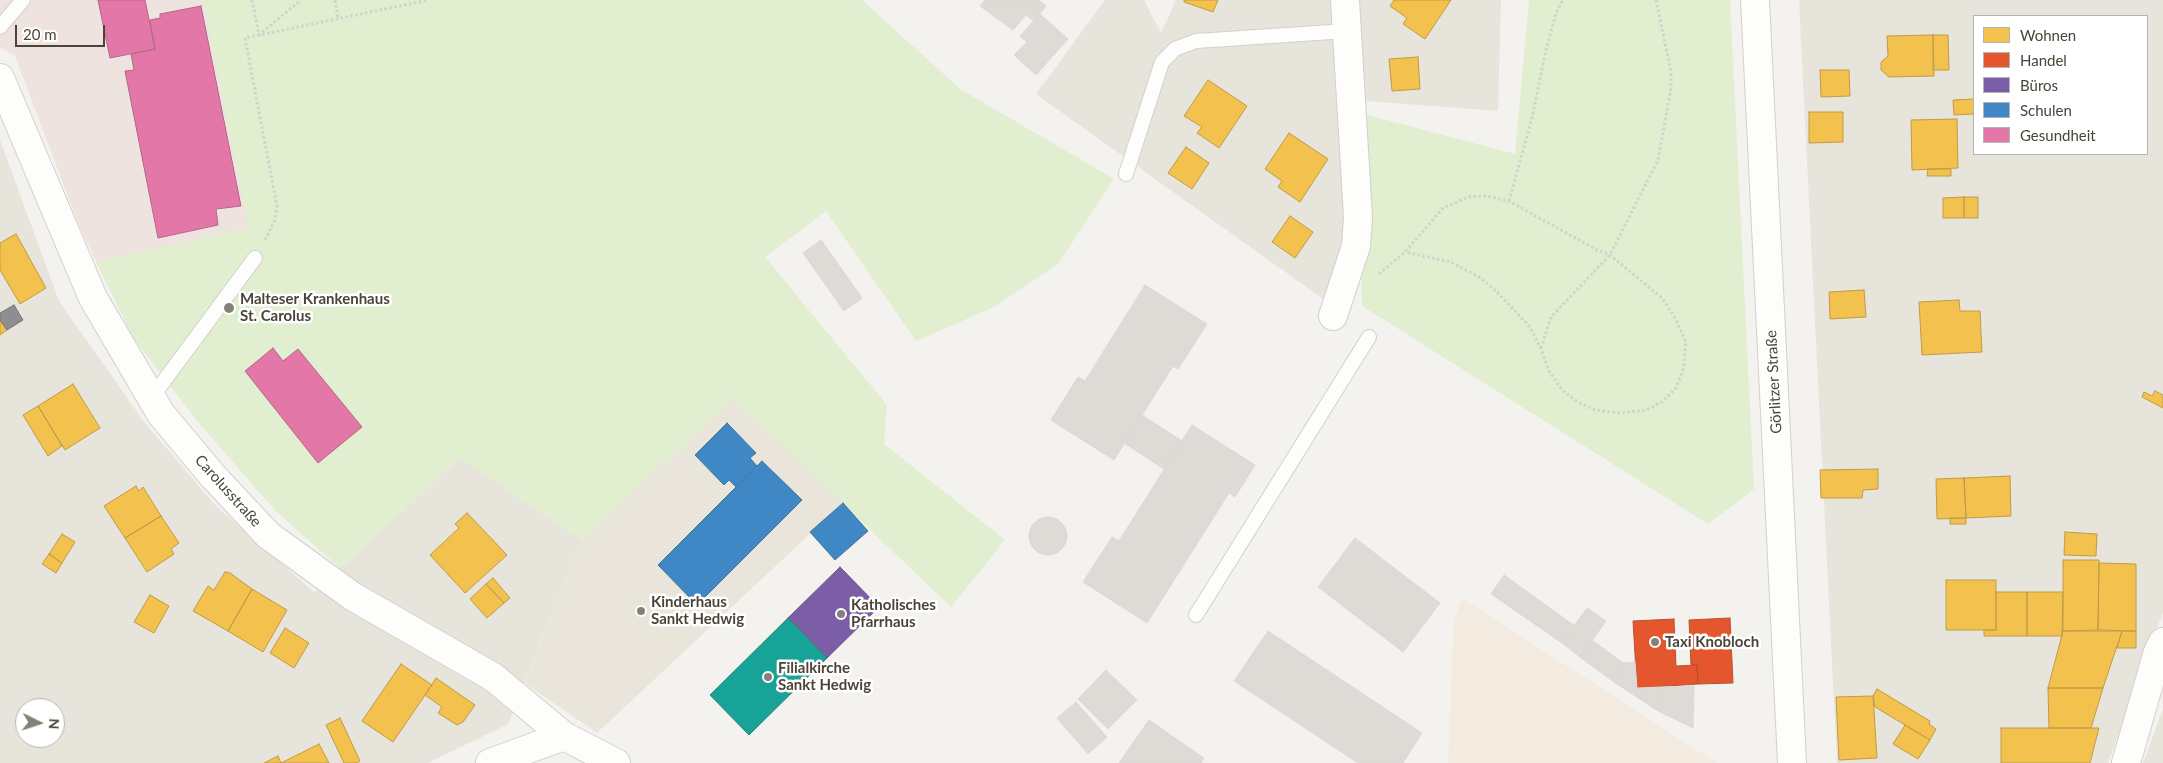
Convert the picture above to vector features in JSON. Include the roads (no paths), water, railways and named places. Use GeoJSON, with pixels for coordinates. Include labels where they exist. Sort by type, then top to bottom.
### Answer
{"type":"FeatureCollection","features":[{"type":"Feature","properties":{"kind":"street"},"geometry":{"type":"LineString","coordinates":[[1333,316],[1356,246],[1358,217],[1345,0]]}},
{"type":"Feature","properties":{"kind":"street","name":"Görlitzer Straße"},"geometry":{"type":"LineString","coordinates":[[1755,0],[1792,763]]}},
{"type":"Feature","properties":{"kind":"street","name":"Carolusstraße"},"geometry":{"type":"LineString","coordinates":[[0,78],[93,298],[161,414],[212,475],[268,535],[352,596],[493,678],[564,736],[616,763]]}},
{"type":"Feature","properties":{"kind":"street"},"geometry":{"type":"LineString","coordinates":[[2126,763],[2158,652],[2163,642]]}},
{"type":"Feature","properties":{"kind":"street"},"geometry":{"type":"LineString","coordinates":[[490,763],[564,736],[581,763]]}},
{"type":"Feature","properties":{"kind":"lane"},"geometry":{"type":"LineString","coordinates":[[0,27],[23,0]]}},
{"type":"Feature","properties":{"kind":"lane"},"geometry":{"type":"LineString","coordinates":[[1126,174],[1162,62],[1175,49],[1196,41],[1347,31]]}},
{"type":"Feature","properties":{"kind":"lane"},"geometry":{"type":"LineString","coordinates":[[152,397],[255,258]]}},
{"type":"Feature","properties":{"kind":"lane"},"geometry":{"type":"LineString","coordinates":[[1196,615],[1369,337]]}},
{"type":"Feature","properties":{"kind":"place","name":"Malteser Krankenhaus St. Carolus"},"geometry":{"type":"Point","coordinates":[229,308]}},
{"type":"Feature","properties":{"kind":"place","name":"Kinderhaus Sankt Hedwig"},"geometry":{"type":"Point","coordinates":[641,611]}},
{"type":"Feature","properties":{"kind":"place","name":"Katholisches Pfarrhaus"},"geometry":{"type":"Point","coordinates":[841,614]}},
{"type":"Feature","properties":{"kind":"place","name":"Taxi Knobloch"},"geometry":{"type":"Point","coordinates":[1655,642]}},
{"type":"Feature","properties":{"kind":"place","name":"Filialkirche Sankt Hedwig"},"geometry":{"type":"Point","coordinates":[768,677]}}]}
